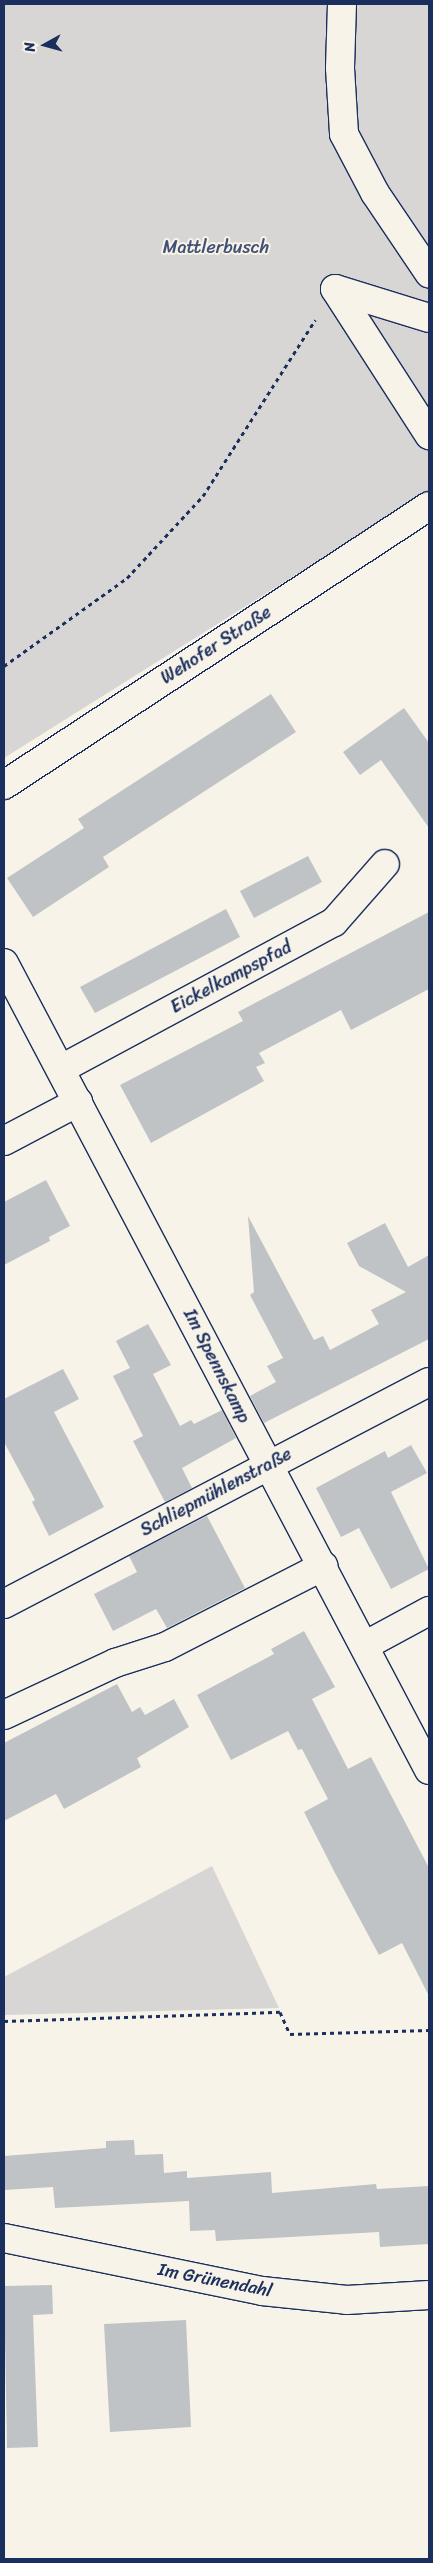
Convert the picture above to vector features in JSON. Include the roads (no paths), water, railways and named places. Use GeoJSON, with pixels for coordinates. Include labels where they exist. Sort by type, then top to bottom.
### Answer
{"type":"FeatureCollection","features":[{"type":"Feature","properties":{"kind":"street"},"geometry":{"type":"LineString","coordinates":[[342,4],[340,68],[344,134],[375,194],[429,273]]}},
{"type":"Feature","properties":{"kind":"street"},"geometry":{"type":"LineString","coordinates":[[429,318],[335,289],[429,435]]}},
{"type":"Feature","properties":{"kind":"street","name":"Wehofer Straße"},"geometry":{"type":"LineString","coordinates":[[4,785],[429,506]]}},
{"type":"Feature","properties":{"kind":"street","name":"Eickelkampspfad"},"geometry":{"type":"LineString","coordinates":[[60,1069],[334,922],[385,864]]}},
{"type":"Feature","properties":{"kind":"street","name":"Im Spennskamp"},"geometry":{"type":"LineString","coordinates":[[4,963],[267,1465],[366,1645],[429,1770]]}},
{"type":"Feature","properties":{"kind":"street"},"geometry":{"type":"LineString","coordinates":[[4,1141],[78,1102]]}},
{"type":"Feature","properties":{"kind":"street","name":"Schliepmühlenstraße"},"geometry":{"type":"LineString","coordinates":[[4,1604],[429,1382]]}},
{"type":"Feature","properties":{"kind":"street"},"geometry":{"type":"LineString","coordinates":[[4,1715],[114,1663],[165,1647],[323,1566]]}},
{"type":"Feature","properties":{"kind":"street"},"geometry":{"type":"LineString","coordinates":[[366,1645],[429,1611]]}},
{"type":"Feature","properties":{"kind":"street","name":"Im Grünendahl"},"geometry":{"type":"LineString","coordinates":[[4,2238],[262,2291],[347,2300],[429,2295]]}},
{"type":"Feature","properties":{"kind":"park label","name":"Mattlerbusch"},"geometry":{"type":"Point","coordinates":[216,247]}}]}
